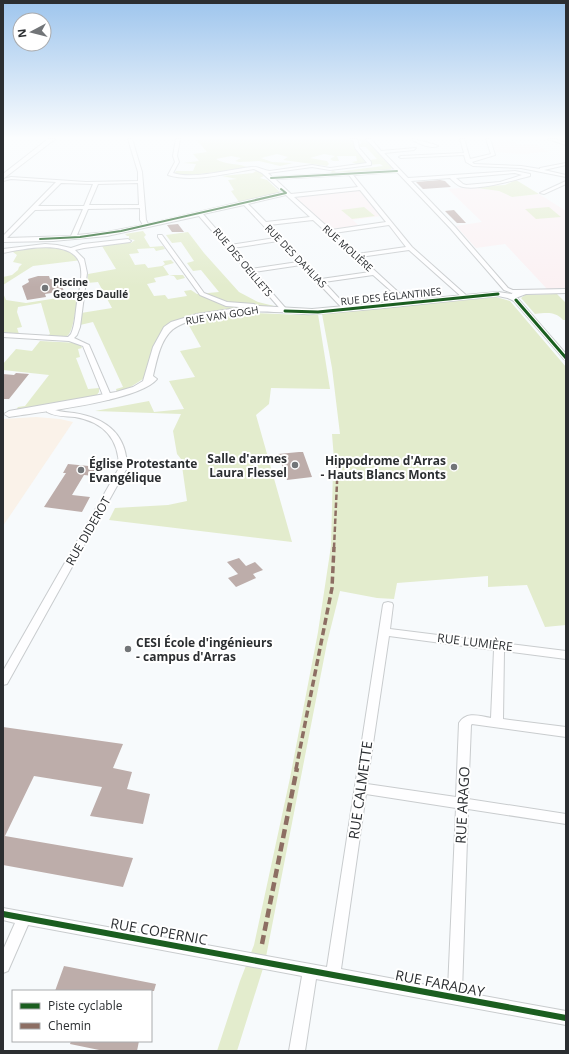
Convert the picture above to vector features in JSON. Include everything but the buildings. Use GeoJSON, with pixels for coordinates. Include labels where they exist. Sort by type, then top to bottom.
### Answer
{"type":"FeatureCollection","features":[{"type":"Feature","properties":{"kind":"street"},"geometry":{"type":"LineString","coordinates":[[3,239],[53,188]]}},
{"type":"Feature","properties":{"kind":"street"},"geometry":{"type":"LineString","coordinates":[[73,237],[94,188]]}},
{"type":"Feature","properties":{"kind":"street"},"geometry":{"type":"LineString","coordinates":[[141,188],[143,220],[146,226]]}},
{"type":"Feature","properties":{"kind":"street","name":"RUE MOLIÈRE"},"geometry":{"type":"LineString","coordinates":[[282,188],[407,303]]}},
{"type":"Feature","properties":{"kind":"street"},"geometry":{"type":"LineString","coordinates":[[3,251],[40,242],[107,234],[245,203],[289,195],[359,188]]}},
{"type":"Feature","properties":{"kind":"street"},"geometry":{"type":"LineString","coordinates":[[361,188],[410,248],[465,297]]}},
{"type":"Feature","properties":{"kind":"street"},"geometry":{"type":"LineString","coordinates":[[414,188],[453,228],[566,358]]}},
{"type":"Feature","properties":{"kind":"street"},"geometry":{"type":"LineString","coordinates":[[542,193],[553,188]]}},
{"type":"Feature","properties":{"kind":"street","name":"RUE DES DAHLIAS"},"geometry":{"type":"LineString","coordinates":[[245,203],[321,281],[346,309]]}},
{"type":"Feature","properties":{"kind":"street"},"geometry":{"type":"LineString","coordinates":[[33,208],[142,206]]}},
{"type":"Feature","properties":{"kind":"street","name":"RUE DES OEILLETS"},"geometry":{"type":"LineString","coordinates":[[200,214],[285,311]]}},
{"type":"Feature","properties":{"kind":"street"},"geometry":{"type":"LineString","coordinates":[[266,224],[314,218]]}},
{"type":"Feature","properties":{"kind":"street"},"geometry":{"type":"LineString","coordinates":[[330,232],[391,223]]}},
{"type":"Feature","properties":{"kind":"street"},"geometry":{"type":"LineString","coordinates":[[160,236],[202,294],[228,308]]}},
{"type":"Feature","properties":{"kind":"street"},"geometry":{"type":"LineString","coordinates":[[3,239],[40,242],[59,247],[76,253],[82,260],[84,274],[76,326],[74,335],[70,339]]}},
{"type":"Feature","properties":{"kind":"street"},"geometry":{"type":"LineString","coordinates":[[230,247],[280,239]]}},
{"type":"Feature","properties":{"kind":"street"},"geometry":{"type":"LineString","coordinates":[[70,250],[83,246],[128,241]]}},
{"type":"Feature","properties":{"kind":"street"},"geometry":{"type":"LineString","coordinates":[[356,256],[410,248]]}},
{"type":"Feature","properties":{"kind":"street"},"geometry":{"type":"LineString","coordinates":[[250,271],[303,263]]}},
{"type":"Feature","properties":{"kind":"street"},"geometry":{"type":"LineString","coordinates":[[321,281],[375,273]]}},
{"type":"Feature","properties":{"kind":"street","name":"RUE DES ÉGLANTINES"},"geometry":{"type":"LineString","coordinates":[[285,311],[304,312],[465,297],[566,291]]}},
{"type":"Feature","properties":{"kind":"street","name":"RUE VAN GOGH"},"geometry":{"type":"LineString","coordinates":[[108,398],[128,393],[152,379],[165,338],[164,335],[168,328],[182,321],[228,308],[285,311]]}},
{"type":"Feature","properties":{"kind":"street"},"geometry":{"type":"LineString","coordinates":[[3,335],[70,339],[86,345],[108,398],[71,404],[54,410],[25,414],[6,414]]}},
{"type":"Feature","properties":{"kind":"street"},"geometry":{"type":"LineString","coordinates":[[71,404],[75,416]]}},
{"type":"Feature","properties":{"kind":"street","name":"RUE DIDEROT"},"geometry":{"type":"LineString","coordinates":[[3,681],[123,468],[124,456],[122,448],[112,432],[104,426],[54,410]]}},
{"type":"Feature","properties":{"kind":"street","name":"RUE CALMETTE"},"geometry":{"type":"LineString","coordinates":[[334,975],[360,788],[388,605]]}},
{"type":"Feature","properties":{"kind":"street","name":"RUE LUMIÈRE"},"geometry":{"type":"LineString","coordinates":[[384,632],[566,654]]}},
{"type":"Feature","properties":{"kind":"street"},"geometry":{"type":"LineString","coordinates":[[497,722],[499,646]]}},
{"type":"Feature","properties":{"kind":"street","name":"RUE ARAGO"},"geometry":{"type":"LineString","coordinates":[[455,996],[465,723],[470,719],[566,732]]}},
{"type":"Feature","properties":{"kind":"street"},"geometry":{"type":"LineString","coordinates":[[360,788],[566,818]]}},
{"type":"Feature","properties":{"kind":"street","name":"RUE COPERNIC"},"geometry":{"type":"LineString","coordinates":[[3,914],[310,971]]}},
{"type":"Feature","properties":{"kind":"street"},"geometry":{"type":"LineString","coordinates":[[3,966],[24,918]]}},
{"type":"Feature","properties":{"kind":"street"},"geometry":{"type":"LineString","coordinates":[[297,1051],[310,971]]}},
{"type":"Feature","properties":{"kind":"street","name":"RUE FARADAY"},"geometry":{"type":"LineString","coordinates":[[310,971],[455,996],[566,1018]]}},
{"type":"Feature","properties":{"kind":"shaded area"},"geometry":{"type":"Polygon","coordinates":[[[479,188],[499,191],[512,197],[539,194],[566,211],[566,288],[547,289],[505,244],[476,248],[456,226],[482,222],[448,189],[479,188]]]}},
{"type":"Feature","properties":{"kind":"shaded area"},"geometry":{"type":"Polygon","coordinates":[[[356,189],[359,190],[381,216],[353,220],[359,226],[331,229],[296,198],[356,189]]]}},
{"type":"Feature","properties":{"kind":"shaded area"},"geometry":{"type":"Polygon","coordinates":[[[36,417],[60,419],[73,422],[3,526],[3,419],[36,417]]]}},
{"type":"Feature","properties":{"kind":"green space"},"geometry":{"type":"Polygon","coordinates":[[[233,188],[276,188],[281,193],[239,202],[231,191],[234,190],[233,188]]]}},
{"type":"Feature","properties":{"kind":"green space"},"geometry":{"type":"Polygon","coordinates":[[[479,188],[529,188],[539,194],[512,197],[499,191],[479,188]]]}},
{"type":"Feature","properties":{"kind":"green space"},"geometry":{"type":"Polygon","coordinates":[[[364,207],[375,216],[352,219],[341,210],[364,207]]]}},
{"type":"Feature","properties":{"kind":"green space"},"geometry":{"type":"Polygon","coordinates":[[[549,207],[561,217],[536,219],[525,209],[549,207]]]}},
{"type":"Feature","properties":{"kind":"green space"},"geometry":{"type":"Polygon","coordinates":[[[143,231],[146,235],[144,237],[150,247],[163,246],[165,249],[156,251],[154,248],[137,249],[139,253],[129,254],[135,265],[145,264],[148,268],[162,266],[165,264],[163,261],[171,260],[174,263],[163,266],[169,275],[154,278],[156,282],[147,284],[154,296],[165,295],[168,299],[187,296],[184,291],[191,290],[197,294],[219,292],[201,270],[193,271],[187,263],[194,261],[181,242],[172,243],[166,235],[188,232],[204,253],[239,292],[258,302],[274,306],[213,315],[216,317],[252,313],[303,315],[318,314],[330,389],[271,388],[269,404],[256,415],[292,542],[109,520],[115,508],[168,505],[187,501],[181,459],[177,454],[173,431],[181,414],[95,411],[149,401],[154,412],[184,409],[169,381],[195,377],[180,351],[201,347],[187,322],[184,320],[164,335],[159,335],[146,377],[126,390],[117,392],[116,389],[123,387],[93,322],[80,325],[81,313],[112,308],[98,282],[87,283],[88,274],[116,269],[102,246],[131,243],[135,240],[129,239],[129,236],[125,234],[143,231]]]}},
{"type":"Feature","properties":{"kind":"green space"},"geometry":{"type":"Polygon","coordinates":[[[27,247],[64,248],[82,260],[33,266],[3,285],[3,277],[12,275],[22,264],[13,262],[17,255],[13,252],[13,249],[27,247]]]}},
{"type":"Feature","properties":{"kind":"green space"},"geometry":{"type":"Polygon","coordinates":[[[169,275],[183,275],[185,278],[177,280],[174,276],[169,275]]]}},
{"type":"Feature","properties":{"kind":"green space"},"geometry":{"type":"Polygon","coordinates":[[[3,293],[6,300],[26,303],[77,295],[78,298],[74,319],[69,334],[67,336],[56,338],[45,337],[50,334],[41,303],[18,307],[17,312],[22,327],[17,328],[19,334],[3,333],[3,293]]]}},
{"type":"Feature","properties":{"kind":"green space"},"geometry":{"type":"Polygon","coordinates":[[[557,294],[566,303],[566,320],[563,320],[554,314],[535,314],[521,298],[525,295],[557,294]]]}},
{"type":"Feature","properties":{"kind":"green space","name":"Hippodrome d'Arras - Hauts Blancs Monts"},"geometry":{"type":"Polygon","coordinates":[[[496,297],[510,301],[566,367],[566,625],[545,627],[527,585],[488,587],[488,576],[397,583],[394,599],[377,598],[340,591],[327,643],[265,962],[237,1051],[217,1051],[240,981],[254,945],[290,778],[318,632],[331,546],[333,470],[338,467],[338,461],[334,459],[332,434],[340,434],[332,368],[322,314],[496,297]]]}},
{"type":"Feature","properties":{"kind":"green space"},"geometry":{"type":"Polygon","coordinates":[[[40,341],[79,343],[82,348],[78,349],[80,357],[76,358],[88,389],[99,388],[99,392],[96,396],[16,410],[18,407],[25,406],[49,375],[3,370],[3,364],[16,349],[32,351],[40,341]]]}},
{"type":"Feature","properties":{"kind":"marked path"},"geometry":{"type":"LineString","coordinates":[[262,944],[332,588],[338,461]]}},
{"type":"Feature","properties":{"kind":"cycle path"},"geometry":{"type":"LineString","coordinates":[[40,239],[80,237],[121,231],[286,193],[281,189]]}},
{"type":"Feature","properties":{"kind":"cycle path"},"geometry":{"type":"LineString","coordinates":[[285,311],[318,312],[498,294]]}},
{"type":"Feature","properties":{"kind":"cycle path"},"geometry":{"type":"LineString","coordinates":[[516,300],[566,358]]}},
{"type":"Feature","properties":{"kind":"cycle path"},"geometry":{"type":"LineString","coordinates":[[3,914],[566,1018]]}},
{"type":"Feature","properties":{"kind":"place","name":"Piscine Georges Daullé"},"geometry":{"type":"Point","coordinates":[45,288]}},
{"type":"Feature","properties":{"kind":"place","name":"Salle d'armes Laura Flessel"},"geometry":{"type":"Point","coordinates":[295,465]}},
{"type":"Feature","properties":{"kind":"place","name":"Hippodrome d'Arras - Hauts Blancs Monts"},"geometry":{"type":"Point","coordinates":[454,467]}},
{"type":"Feature","properties":{"kind":"place","name":"Église Protestante Evangélique"},"geometry":{"type":"Point","coordinates":[81,470]}},
{"type":"Feature","properties":{"kind":"place","name":"CESI École d'ingénieurs - campus d'Arras"},"geometry":{"type":"Point","coordinates":[128,649]}}]}
